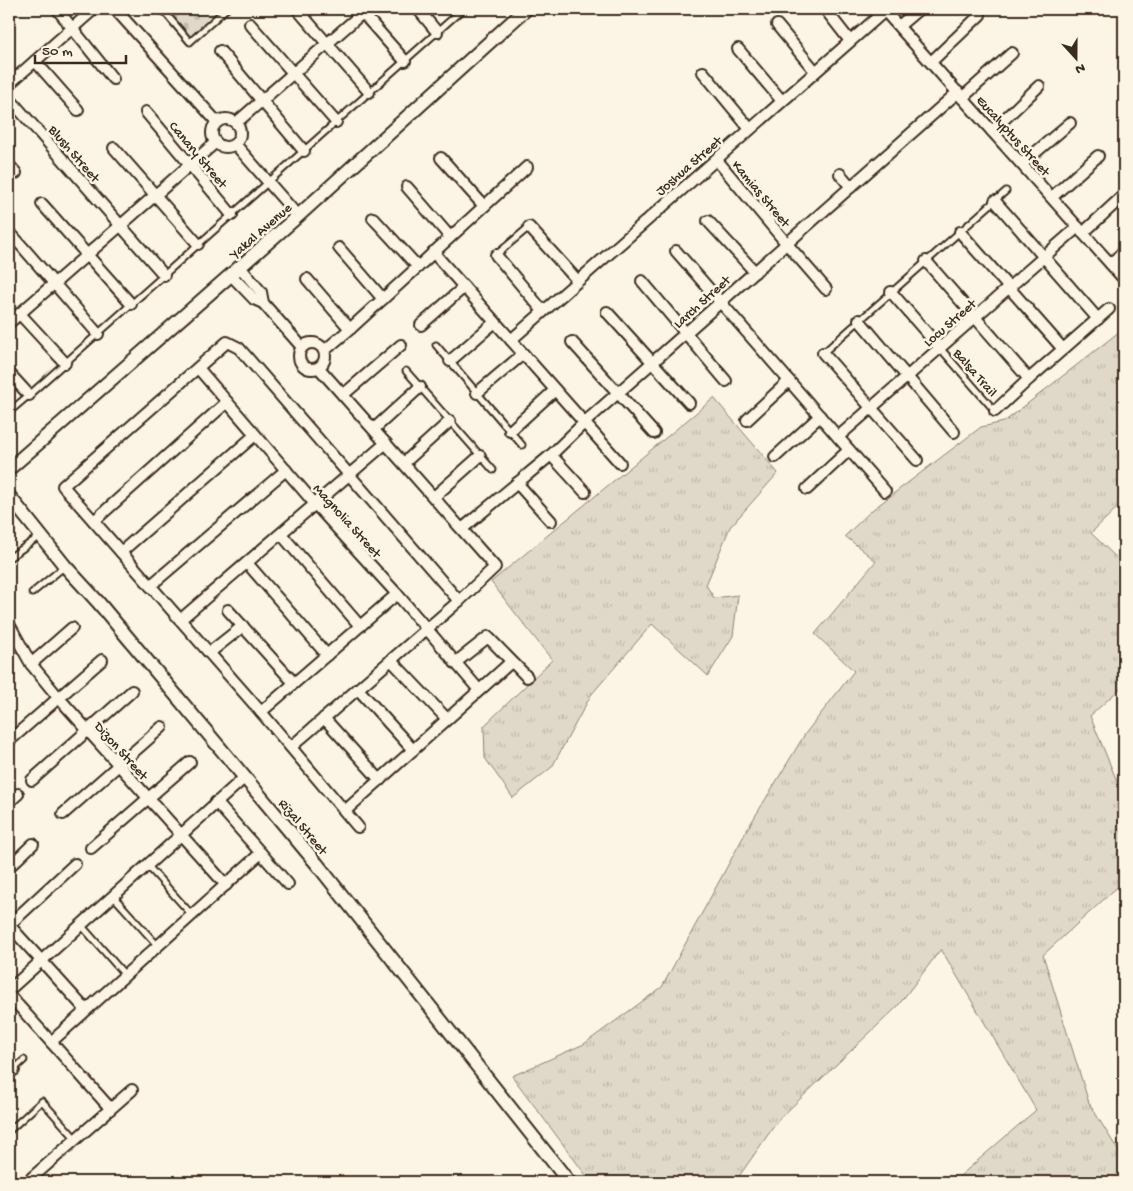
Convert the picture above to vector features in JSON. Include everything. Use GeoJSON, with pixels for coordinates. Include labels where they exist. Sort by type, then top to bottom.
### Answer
{"type":"FeatureCollection","features":[{"type":"Feature","properties":{"kind":"street"},"geometry":{"type":"LineString","coordinates":[[57,9],[113,79]]}},
{"type":"Feature","properties":{"kind":"street"},"geometry":{"type":"LineString","coordinates":[[9,84],[94,9]]}},
{"type":"Feature","properties":{"kind":"street"},"geometry":{"type":"LineString","coordinates":[[115,9],[217,122]]}},
{"type":"Feature","properties":{"kind":"street"},"geometry":{"type":"LineString","coordinates":[[297,9],[369,92]]}},
{"type":"Feature","properties":{"kind":"street"},"geometry":{"type":"LineString","coordinates":[[418,9],[437,32]]}},
{"type":"Feature","properties":{"kind":"street","name":"Yakal Avenue"},"geometry":{"type":"LineString","coordinates":[[9,468],[298,216],[526,9]]}},
{"type":"Feature","properties":{"kind":"street"},"geometry":{"type":"LineString","coordinates":[[825,9],[850,41]]}},
{"type":"Feature","properties":{"kind":"street","name":"Joshua Street"},"geometry":{"type":"LineString","coordinates":[[511,340],[885,9]]}},
{"type":"Feature","properties":{"kind":"street","name":"Eucalyptus Street"},"geometry":{"type":"LineString","coordinates":[[885,9],[1124,279]]}},
{"type":"Feature","properties":{"kind":"street"},"geometry":{"type":"LineString","coordinates":[[899,26],[919,9]]}},
{"type":"Feature","properties":{"kind":"street"},"geometry":{"type":"LineString","coordinates":[[236,123],[327,44],[362,10],[405,61]]}},
{"type":"Feature","properties":{"kind":"street"},"geometry":{"type":"LineString","coordinates":[[931,62],[980,15]]}},
{"type":"Feature","properties":{"kind":"street"},"geometry":{"type":"LineString","coordinates":[[250,24],[336,122]]}},
{"type":"Feature","properties":{"kind":"street"},"geometry":{"type":"LineString","coordinates":[[777,25],[816,71]]}},
{"type":"Feature","properties":{"kind":"street"},"geometry":{"type":"LineString","coordinates":[[738,49],[782,101]]}},
{"type":"Feature","properties":{"kind":"street"},"geometry":{"type":"LineString","coordinates":[[220,51],[304,151]]}},
{"type":"Feature","properties":{"kind":"street","name":"Larch Street"},"geometry":{"type":"LineString","coordinates":[[462,529],[517,483],[787,244],[832,210],[851,187],[1012,53]]}},
{"type":"Feature","properties":{"kind":"street"},"geometry":{"type":"LineString","coordinates":[[35,61],[78,110]]}},
{"type":"Feature","properties":{"kind":"street"},"geometry":{"type":"LineString","coordinates":[[703,72],[750,129]]}},
{"type":"Feature","properties":{"kind":"street"},"geometry":{"type":"LineString","coordinates":[[992,131],[1039,86]]}},
{"type":"Feature","properties":{"kind":"street","name":"Blush Street"},"geometry":{"type":"LineString","coordinates":[[9,98],[164,275]]}},
{"type":"Feature","properties":{"kind":"street","name":"Canary Street"},"geometry":{"type":"LineString","coordinates":[[146,112],[232,214]]}},
{"type":"Feature","properties":{"kind":"street"},"geometry":{"type":"LineString","coordinates":[[229,119],[236,123],[240,128],[240,134],[239,140],[235,144],[223,147],[216,142],[212,132],[217,122],[229,119]]}},
{"type":"Feature","properties":{"kind":"street"},"geometry":{"type":"LineString","coordinates":[[1022,164],[1070,123]]}},
{"type":"Feature","properties":{"kind":"street"},"geometry":{"type":"LineString","coordinates":[[9,323],[216,142]]}},
{"type":"Feature","properties":{"kind":"street"},"geometry":{"type":"LineString","coordinates":[[235,144],[298,216]]}},
{"type":"Feature","properties":{"kind":"street"},"geometry":{"type":"LineString","coordinates":[[114,148],[198,244]]}},
{"type":"Feature","properties":{"kind":"street"},"geometry":{"type":"LineString","coordinates":[[1052,198],[1098,156]]}},
{"type":"Feature","properties":{"kind":"street"},"geometry":{"type":"LineString","coordinates":[[441,158],[484,206]]}},
{"type":"Feature","properties":{"kind":"street","name":"Kamias Street"},"geometry":{"type":"LineString","coordinates":[[716,159],[826,289]]}},
{"type":"Feature","properties":{"kind":"street"},"geometry":{"type":"LineString","coordinates":[[9,165],[16,173]]}},
{"type":"Feature","properties":{"kind":"street"},"geometry":{"type":"LineString","coordinates":[[324,351],[527,167]]}},
{"type":"Feature","properties":{"kind":"street"},"geometry":{"type":"LineString","coordinates":[[840,174],[851,187]]}},
{"type":"Feature","properties":{"kind":"street"},"geometry":{"type":"LineString","coordinates":[[407,187],[450,237]]}},
{"type":"Feature","properties":{"kind":"street","name":"Locu Street"},"geometry":{"type":"LineString","coordinates":[[838,438],[1044,257],[1124,195]]}},
{"type":"Feature","properties":{"kind":"street"},"geometry":{"type":"LineString","coordinates":[[995,201],[1098,319]]}},
{"type":"Feature","properties":{"kind":"street"},"geometry":{"type":"LineString","coordinates":[[42,204],[131,304]]}},
{"type":"Feature","properties":{"kind":"street"},"geometry":{"type":"LineString","coordinates":[[373,218],[418,267]]}},
{"type":"Feature","properties":{"kind":"street"},"geometry":{"type":"LineString","coordinates":[[708,222],[755,272]]}},
{"type":"Feature","properties":{"kind":"street"},"geometry":{"type":"LineString","coordinates":[[529,227],[577,280]]}},
{"type":"Feature","properties":{"kind":"street"},"geometry":{"type":"LineString","coordinates":[[960,232],[1063,349]]}},
{"type":"Feature","properties":{"kind":"street"},"geometry":{"type":"LineString","coordinates":[[13,236],[98,334]]}},
{"type":"Feature","properties":{"kind":"street"},"geometry":{"type":"LineString","coordinates":[[338,248],[383,299]]}},
{"type":"Feature","properties":{"kind":"street"},"geometry":{"type":"LineString","coordinates":[[676,251],[884,491]]}},
{"type":"Feature","properties":{"kind":"street"},"geometry":{"type":"LineString","coordinates":[[433,252],[620,463]]}},
{"type":"Feature","properties":{"kind":"street"},"geometry":{"type":"LineString","coordinates":[[1110,264],[1124,252]]}},
{"type":"Feature","properties":{"kind":"street"},"geometry":{"type":"LineString","coordinates":[[496,255],[543,311]]}},
{"type":"Feature","properties":{"kind":"street"},"geometry":{"type":"LineString","coordinates":[[926,261],[1029,379]]}},
{"type":"Feature","properties":{"kind":"street"},"geometry":{"type":"LineString","coordinates":[[236,271],[261,292],[263,303],[302,347]]}},
{"type":"Feature","properties":{"kind":"street"},"geometry":{"type":"LineString","coordinates":[[307,279],[350,329]]}},
{"type":"Feature","properties":{"kind":"street"},"geometry":{"type":"LineString","coordinates":[[642,281],[726,381]]}},
{"type":"Feature","properties":{"kind":"street"},"geometry":{"type":"LineString","coordinates":[[421,325],[464,287]]}},
{"type":"Feature","properties":{"kind":"street"},"geometry":{"type":"LineString","coordinates":[[891,292],[940,348]]}},
{"type":"Feature","properties":{"kind":"street"},"geometry":{"type":"LineString","coordinates":[[995,411],[1109,309]]}},
{"type":"Feature","properties":{"kind":"street"},"geometry":{"type":"LineString","coordinates":[[607,312],[689,403]]}},
{"type":"Feature","properties":{"kind":"street"},"geometry":{"type":"LineString","coordinates":[[20,314],[65,363]]}},
{"type":"Feature","properties":{"kind":"street"},"geometry":{"type":"LineString","coordinates":[[859,320],[954,432]]}},
{"type":"Feature","properties":{"kind":"street"},"geometry":{"type":"LineString","coordinates":[[450,361],[495,322]]}},
{"type":"Feature","properties":{"kind":"street"},"geometry":{"type":"LineString","coordinates":[[358,827],[261,712],[63,486],[227,342],[239,348],[459,601]]}},
{"type":"Feature","properties":{"kind":"street"},"geometry":{"type":"LineString","coordinates":[[572,342],[654,433]]}},
{"type":"Feature","properties":{"kind":"street"},"geometry":{"type":"LineString","coordinates":[[314,343],[324,351],[325,360],[319,368],[307,369],[298,360],[298,353],[307,344],[314,343]]}},
{"type":"Feature","properties":{"kind":"street"},"geometry":{"type":"LineString","coordinates":[[343,395],[401,345]]}},
{"type":"Feature","properties":{"kind":"street"},"geometry":{"type":"LineString","coordinates":[[823,353],[917,460]]}},
{"type":"Feature","properties":{"kind":"street"},"geometry":{"type":"LineString","coordinates":[[478,393],[523,354]]}},
{"type":"Feature","properties":{"kind":"street","name":"Magnolia Street"},"geometry":{"type":"LineString","coordinates":[[198,368],[479,690]]}},
{"type":"Feature","properties":{"kind":"street"},"geometry":{"type":"LineString","coordinates":[[291,747],[459,601],[495,567],[319,368]]}},
{"type":"Feature","properties":{"kind":"street"},"geometry":{"type":"LineString","coordinates":[[9,373],[29,395]]}},
{"type":"Feature","properties":{"kind":"street"},"geometry":{"type":"LineString","coordinates":[[747,420],[789,381]]}},
{"type":"Feature","properties":{"kind":"street"},"geometry":{"type":"LineString","coordinates":[[374,429],[420,387]]}},
{"type":"Feature","properties":{"kind":"street"},"geometry":{"type":"LineString","coordinates":[[510,430],[555,390]]}},
{"type":"Feature","properties":{"kind":"street"},"geometry":{"type":"LineString","coordinates":[[94,521],[227,402]]}},
{"type":"Feature","properties":{"kind":"street"},"geometry":{"type":"LineString","coordinates":[[775,457],[820,416]]}},
{"type":"Feature","properties":{"kind":"street"},"geometry":{"type":"LineString","coordinates":[[404,463],[450,421]]}},
{"type":"Feature","properties":{"kind":"street"},"geometry":{"type":"LineString","coordinates":[[121,552],[255,434]]}},
{"type":"Feature","properties":{"kind":"street"},"geometry":{"type":"LineString","coordinates":[[180,620],[386,443]]}},
{"type":"Feature","properties":{"kind":"street"},"geometry":{"type":"LineString","coordinates":[[807,489],[849,450]]}},
{"type":"Feature","properties":{"kind":"street"},"geometry":{"type":"LineString","coordinates":[[550,454],[585,492]]}},
{"type":"Feature","properties":{"kind":"street"},"geometry":{"type":"LineString","coordinates":[[434,498],[480,456]]}},
{"type":"Feature","properties":{"kind":"street"},"geometry":{"type":"LineString","coordinates":[[150,586],[286,470]]}},
{"type":"Feature","properties":{"kind":"street"},"geometry":{"type":"LineString","coordinates":[[517,483],[551,521]]}},
{"type":"Feature","properties":{"kind":"street","name":"Rizal Street"},"geometry":{"type":"LineString","coordinates":[[10,499],[323,872],[569,1182]]}},
{"type":"Feature","properties":{"kind":"street"},"geometry":{"type":"LineString","coordinates":[[281,534],[360,626]]}},
{"type":"Feature","properties":{"kind":"street"},"geometry":{"type":"LineString","coordinates":[[247,563],[327,655]]}},
{"type":"Feature","properties":{"kind":"street"},"geometry":{"type":"LineString","coordinates":[[261,712],[397,594]]}},
{"type":"Feature","properties":{"kind":"street"},"geometry":{"type":"LineString","coordinates":[[228,610],[294,683]]}},
{"type":"Feature","properties":{"kind":"street","name":"Dizon Street"},"geometry":{"type":"LineString","coordinates":[[9,624],[31,664],[58,698],[226,885]]}},
{"type":"Feature","properties":{"kind":"street"},"geometry":{"type":"LineString","coordinates":[[209,653],[243,626]]}},
{"type":"Feature","properties":{"kind":"street"},"geometry":{"type":"LineString","coordinates":[[31,664],[72,628]]}},
{"type":"Feature","properties":{"kind":"street"},"geometry":{"type":"LineString","coordinates":[[455,663],[488,637],[527,677]]}},
{"type":"Feature","properties":{"kind":"street"},"geometry":{"type":"LineString","coordinates":[[9,741],[102,660]]}},
{"type":"Feature","properties":{"kind":"street"},"geometry":{"type":"LineString","coordinates":[[391,660],[447,719]]}},
{"type":"Feature","properties":{"kind":"street"},"geometry":{"type":"LineString","coordinates":[[345,811],[511,662]]}},
{"type":"Feature","properties":{"kind":"street"},"geometry":{"type":"LineString","coordinates":[[358,689],[413,750]]}},
{"type":"Feature","properties":{"kind":"street"},"geometry":{"type":"LineString","coordinates":[[32,780],[132,691]]}},
{"type":"Feature","properties":{"kind":"street"},"geometry":{"type":"LineString","coordinates":[[324,718],[380,780]]}},
{"type":"Feature","properties":{"kind":"street"},"geometry":{"type":"LineString","coordinates":[[63,814],[162,728]]}},
{"type":"Feature","properties":{"kind":"street"},"geometry":{"type":"LineString","coordinates":[[91,848],[190,762]]}},
{"type":"Feature","properties":{"kind":"street"},"geometry":{"type":"LineString","coordinates":[[9,990],[244,778]]}},
{"type":"Feature","properties":{"kind":"street"},"geometry":{"type":"LineString","coordinates":[[9,802],[18,794]]}},
{"type":"Feature","properties":{"kind":"street"},"geometry":{"type":"LineString","coordinates":[[216,802],[288,884]]}},
{"type":"Feature","properties":{"kind":"street"},"geometry":{"type":"LineString","coordinates":[[9,866],[33,844]]}},
{"type":"Feature","properties":{"kind":"street"},"geometry":{"type":"LineString","coordinates":[[51,1042],[260,854]]}},
{"type":"Feature","properties":{"kind":"street"},"geometry":{"type":"LineString","coordinates":[[75,864],[9,925],[86,1010]]}},
{"type":"Feature","properties":{"kind":"street"},"geometry":{"type":"LineString","coordinates":[[9,995],[110,1108]]}},
{"type":"Feature","properties":{"kind":"street"},"geometry":{"type":"LineString","coordinates":[[27,1182],[132,1090]]}},
{"type":"Feature","properties":{"kind":"lane"},"geometry":{"type":"LineString","coordinates":[[162,9],[190,42],[226,9]]}},
{"type":"Feature","properties":{"kind":"lane"},"geometry":{"type":"LineString","coordinates":[[9,412],[463,9]]}},
{"type":"Feature","properties":{"kind":"lane"},"geometry":{"type":"LineString","coordinates":[[823,353],[1006,190]]}},
{"type":"Feature","properties":{"kind":"lane"},"geometry":{"type":"LineString","coordinates":[[496,255],[529,227]]}},
{"type":"Feature","properties":{"kind":"lane"},"geometry":{"type":"LineString","coordinates":[[436,345],[522,445]]}},
{"type":"Feature","properties":{"kind":"lane","name":"Balsa Trail"},"geometry":{"type":"LineString","coordinates":[[940,348],[995,411]]}},
{"type":"Feature","properties":{"kind":"lane"},"geometry":{"type":"LineString","coordinates":[[406,371],[493,470]]}},
{"type":"Feature","properties":{"kind":"lane"},"geometry":{"type":"LineString","coordinates":[[9,558],[40,536]]}},
{"type":"Feature","properties":{"kind":"lane"},"geometry":{"type":"LineString","coordinates":[[32,593],[65,566]]}},
{"type":"Feature","properties":{"kind":"lane"},"geometry":{"type":"LineString","coordinates":[[147,865],[192,915]]}},
{"type":"Feature","properties":{"kind":"lane"},"geometry":{"type":"LineString","coordinates":[[112,896],[158,946]]}},
{"type":"Feature","properties":{"kind":"lane"},"geometry":{"type":"LineString","coordinates":[[81,925],[125,975]]}},
{"type":"Feature","properties":{"kind":"lane"},"geometry":{"type":"LineString","coordinates":[[10,1070],[24,1060]]}},
{"type":"Feature","properties":{"kind":"lane"},"geometry":{"type":"LineString","coordinates":[[9,1131],[42,1101],[76,1138]]}},
{"type":"Feature","properties":{"kind":"green space"},"geometry":{"type":"Polygon","coordinates":[[[160,9],[233,9],[191,45],[160,9]]]}},
{"type":"Feature","properties":{"kind":"green space"},"geometry":{"type":"Polygon","coordinates":[[[1124,328],[1124,501],[1091,533],[1124,565],[1124,685],[1090,716],[1124,798],[1124,881],[1043,955],[1089,1103],[1124,1160],[1124,1175],[1115,1182],[953,1182],[1036,1110],[941,949],[897,1007],[779,1119],[735,1182],[591,1182],[512,1076],[584,1044],[662,987],[748,828],[805,734],[854,671],[815,634],[876,561],[845,536],[872,510],[981,427],[1004,422],[1124,328]]]}},
{"type":"Feature","properties":{"kind":"green space"},"geometry":{"type":"Polygon","coordinates":[[[714,398],[778,473],[730,527],[706,585],[714,598],[738,595],[733,636],[708,676],[652,624],[591,695],[552,767],[513,798],[485,758],[484,726],[552,660],[491,582],[714,398]]]}}]}
